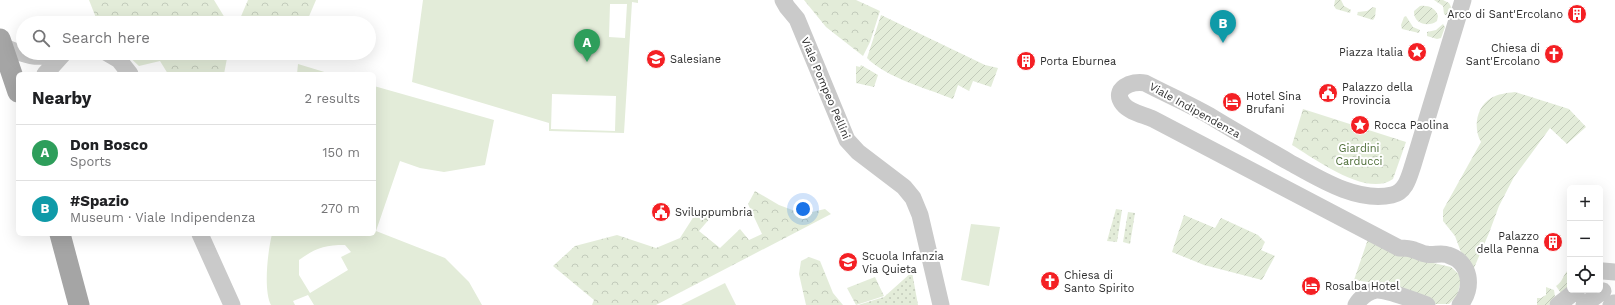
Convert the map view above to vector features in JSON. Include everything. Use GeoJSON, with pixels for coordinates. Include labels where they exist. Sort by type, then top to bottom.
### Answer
{"type":"FeatureCollection","features":[{"type":"Feature","properties":{"kind":"main road"},"geometry":{"type":"LineString","coordinates":[[1,42],[16,86]]}},
{"type":"Feature","properties":{"kind":"main road"},"geometry":{"type":"LineString","coordinates":[[61,236],[78,299]]}},
{"type":"Feature","properties":{"kind":"street","name":"Viale Pompeo Pellini"},"geometry":{"type":"LineString","coordinates":[[783,0],[798,19],[847,140],[858,152],[904,187],[913,198],[920,215],[940,298]]}},
{"type":"Feature","properties":{"kind":"street","name":"Viale Indipendenza"},"geometry":{"type":"LineString","coordinates":[[1460,305],[1466,297],[1470,281],[1466,270],[1454,257],[1446,254],[1426,254],[1412,249],[1399,248],[1184,135],[1128,109],[1123,105],[1120,98],[1121,93],[1127,84],[1135,82],[1145,83],[1209,116],[1333,186],[1369,196],[1392,195],[1401,191],[1406,185],[1414,165],[1463,0]]}},
{"type":"Feature","properties":{"kind":"street"},"geometry":{"type":"LineString","coordinates":[[1,42],[16,49]]}},
{"type":"Feature","properties":{"kind":"street"},"geometry":{"type":"LineString","coordinates":[[47,72],[58,60]]}},
{"type":"Feature","properties":{"kind":"street"},"geometry":{"type":"LineString","coordinates":[[119,60],[128,72]]}},
{"type":"Feature","properties":{"kind":"street"},"geometry":{"type":"LineString","coordinates":[[201,236],[232,305]]}},
{"type":"Feature","properties":{"kind":"street"},"geometry":{"type":"LineString","coordinates":[[1584,305],[1610,287]]}},
{"type":"Feature","properties":{"kind":"street"},"geometry":{"type":"LineString","coordinates":[[1356,305],[1365,295],[1376,290],[1389,292],[1427,305]]}},
{"type":"Feature","properties":{"kind":"street"},"geometry":{"type":"LineString","coordinates":[[1558,305],[1573,293]]}},
{"type":"Feature","properties":{"kind":"green space"},"geometry":{"type":"Polygon","coordinates":[[[89,0],[214,0],[224,16],[95,16],[89,0]]]}},
{"type":"Feature","properties":{"kind":"green space"},"geometry":{"type":"Polygon","coordinates":[[[248,0],[316,0],[309,16],[241,16],[248,0]]]}},
{"type":"Feature","properties":{"kind":"green space"},"geometry":{"type":"Polygon","coordinates":[[[423,0],[638,0],[638,3],[632,2],[624,133],[549,131],[549,123],[412,82],[423,0]],[[610,4],[609,37],[625,38],[627,4],[610,4]],[[552,94],[551,129],[615,131],[616,96],[552,94]]]}},
{"type":"Feature","properties":{"kind":"green space"},"geometry":{"type":"Polygon","coordinates":[[[804,0],[856,0],[880,11],[870,42],[863,56],[826,27],[804,0]]]}},
{"type":"Feature","properties":{"kind":"green space"},"geometry":{"type":"Polygon","coordinates":[[[1335,0],[1341,0],[1344,6],[1351,10],[1350,13],[1336,9],[1334,6],[1335,0]]]}},
{"type":"Feature","properties":{"kind":"green space"},"geometry":{"type":"Polygon","coordinates":[[[1434,0],[1443,0],[1449,3],[1451,7],[1447,16],[1444,14],[1443,6],[1434,0]]]}},
{"type":"Feature","properties":{"kind":"green space"},"geometry":{"type":"Polygon","coordinates":[[[1420,6],[1426,6],[1434,9],[1438,16],[1437,21],[1426,24],[1418,21],[1414,15],[1414,11],[1420,6]]]}},
{"type":"Feature","properties":{"kind":"green space"},"geometry":{"type":"Polygon","coordinates":[[[1373,7],[1376,8],[1375,17],[1373,20],[1357,15],[1358,12],[1367,11],[1373,7]]]}},
{"type":"Feature","properties":{"kind":"green space"},"geometry":{"type":"Polygon","coordinates":[[[881,15],[985,65],[998,68],[991,87],[973,81],[969,91],[958,85],[953,99],[896,77],[875,65],[867,58],[881,15]]]}},
{"type":"Feature","properties":{"kind":"green space"},"geometry":{"type":"Polygon","coordinates":[[[1406,16],[1413,27],[1420,30],[1419,33],[1402,29],[1401,25],[1404,17],[1406,16]]]}},
{"type":"Feature","properties":{"kind":"green space"},"geometry":{"type":"Polygon","coordinates":[[[1443,24],[1445,27],[1441,38],[1437,39],[1427,36],[1427,32],[1436,30],[1443,24]]]}},
{"type":"Feature","properties":{"kind":"green space"},"geometry":{"type":"Polygon","coordinates":[[[133,60],[227,60],[224,72],[167,72],[160,61],[139,66],[133,60]]]}},
{"type":"Feature","properties":{"kind":"green space"},"geometry":{"type":"Polygon","coordinates":[[[298,64],[324,72],[297,72],[298,64]]]}},
{"type":"Feature","properties":{"kind":"green space"},"geometry":{"type":"Polygon","coordinates":[[[861,65],[878,75],[874,87],[856,83],[856,66],[860,67],[861,65]]]}},
{"type":"Feature","properties":{"kind":"green space"},"geometry":{"type":"Polygon","coordinates":[[[376,87],[494,120],[485,165],[444,172],[420,168],[400,161],[376,231],[376,87]]]}},
{"type":"Feature","properties":{"kind":"green space"},"geometry":{"type":"Polygon","coordinates":[[[1515,92],[1569,109],[1586,127],[1567,144],[1550,128],[1514,177],[1499,206],[1474,268],[1465,263],[1455,236],[1443,221],[1443,210],[1481,142],[1477,130],[1477,118],[1482,107],[1491,98],[1502,94],[1515,92]]]}},
{"type":"Feature","properties":{"kind":"green space","name":"Giardini Carducci"},"geometry":{"type":"Polygon","coordinates":[[[1303,109],[1406,142],[1393,179],[1382,184],[1369,184],[1356,180],[1327,167],[1292,145],[1303,109]]]}},
{"type":"Feature","properties":{"kind":"green space"},"geometry":{"type":"Polygon","coordinates":[[[755,191],[779,205],[803,214],[825,209],[831,214],[656,305],[592,305],[594,300],[553,266],[575,246],[617,235],[656,248],[680,238],[696,213],[711,217],[699,231],[720,248],[740,229],[749,240],[762,234],[748,204],[755,191]]]}},
{"type":"Feature","properties":{"kind":"green space"},"geometry":{"type":"Polygon","coordinates":[[[1116,209],[1122,210],[1117,242],[1107,241],[1116,209]]]}},
{"type":"Feature","properties":{"kind":"green space"},"geometry":{"type":"Polygon","coordinates":[[[1128,212],[1135,213],[1130,244],[1123,242],[1128,212]]]}},
{"type":"Feature","properties":{"kind":"green space"},"geometry":{"type":"Polygon","coordinates":[[[1184,215],[1215,228],[1221,218],[1258,235],[1265,242],[1261,250],[1275,256],[1262,280],[1204,265],[1172,252],[1184,215]]]}},
{"type":"Feature","properties":{"kind":"green space"},"geometry":{"type":"Polygon","coordinates":[[[971,224],[1000,227],[989,286],[961,280],[971,224]]]}},
{"type":"Feature","properties":{"kind":"green space"},"geometry":{"type":"Polygon","coordinates":[[[376,231],[445,258],[469,282],[482,305],[314,305],[308,295],[293,301],[295,305],[271,305],[267,290],[269,250],[272,236],[376,236],[376,231]],[[345,245],[320,248],[299,260],[299,275],[310,293],[348,270],[341,257],[351,252],[345,245]]]}},
{"type":"Feature","properties":{"kind":"green space"},"geometry":{"type":"Polygon","coordinates":[[[1368,239],[1429,262],[1451,267],[1462,277],[1457,296],[1449,304],[1435,304],[1388,285],[1354,280],[1368,239]]]}},
{"type":"Feature","properties":{"kind":"green space"},"geometry":{"type":"Polygon","coordinates":[[[809,257],[820,261],[833,293],[843,305],[806,305],[799,274],[801,261],[809,257]]]}},
{"type":"Feature","properties":{"kind":"green space"},"geometry":{"type":"Polygon","coordinates":[[[912,272],[918,305],[858,305],[884,297],[912,272]]]}},
{"type":"Feature","properties":{"kind":"green space"},"geometry":{"type":"Polygon","coordinates":[[[1567,272],[1567,293],[1563,296],[1556,286],[1567,272]]]}},
{"type":"Feature","properties":{"kind":"green space"},"geometry":{"type":"Polygon","coordinates":[[[875,277],[884,296],[856,305],[847,288],[875,277]]]}},
{"type":"Feature","properties":{"kind":"green space"},"geometry":{"type":"Polygon","coordinates":[[[725,283],[736,305],[681,305],[725,283]]]}},
{"type":"Feature","properties":{"kind":"green space"},"geometry":{"type":"Polygon","coordinates":[[[1546,287],[1554,290],[1555,297],[1549,305],[1537,305],[1537,298],[1541,298],[1546,295],[1546,287]]]}},
{"type":"Feature","properties":{"kind":"place","name":"Arco di Sant'Ercolano"},"geometry":{"type":"Point","coordinates":[1577,14]}},
{"type":"Feature","properties":{"kind":"place","name":"#Spazio"},"geometry":{"type":"Point","coordinates":[1223,43]}},
{"type":"Feature","properties":{"kind":"place","name":"Piazza Italia"},"geometry":{"type":"Point","coordinates":[1417,52]}},
{"type":"Feature","properties":{"kind":"place","name":"Chiesa di Sant'Ercolano"},"geometry":{"type":"Point","coordinates":[1554,54]}},
{"type":"Feature","properties":{"kind":"place","name":"Salesiane"},"geometry":{"type":"Point","coordinates":[656,59]}},
{"type":"Feature","properties":{"kind":"place","name":"Porta Eburnea"},"geometry":{"type":"Point","coordinates":[1026,61]}},
{"type":"Feature","properties":{"kind":"place","name":"Don Bosco"},"geometry":{"type":"Point","coordinates":[587,62]}},
{"type":"Feature","properties":{"kind":"place","name":"Palazzo della Provincia"},"geometry":{"type":"Point","coordinates":[1328,93]}},
{"type":"Feature","properties":{"kind":"place","name":"Hotel Sina Brufani"},"geometry":{"type":"Point","coordinates":[1232,102]}},
{"type":"Feature","properties":{"kind":"place","name":"Rocca Paolina"},"geometry":{"type":"Point","coordinates":[1360,125]}},
{"type":"Feature","properties":{"kind":"place","name":"Sviluppumbria"},"geometry":{"type":"Point","coordinates":[661,212]}},
{"type":"Feature","properties":{"kind":"place","name":"Palazzo della Penna"},"geometry":{"type":"Point","coordinates":[1553,242]}},
{"type":"Feature","properties":{"kind":"place","name":"Scuola Infanzia Via Quieta"},"geometry":{"type":"Point","coordinates":[848,262]}},
{"type":"Feature","properties":{"kind":"place","name":"Chiesa di Santo Spirito"},"geometry":{"type":"Point","coordinates":[1050,281]}},
{"type":"Feature","properties":{"kind":"place","name":"Rosalba Hotel"},"geometry":{"type":"Point","coordinates":[1311,286]}}]}
